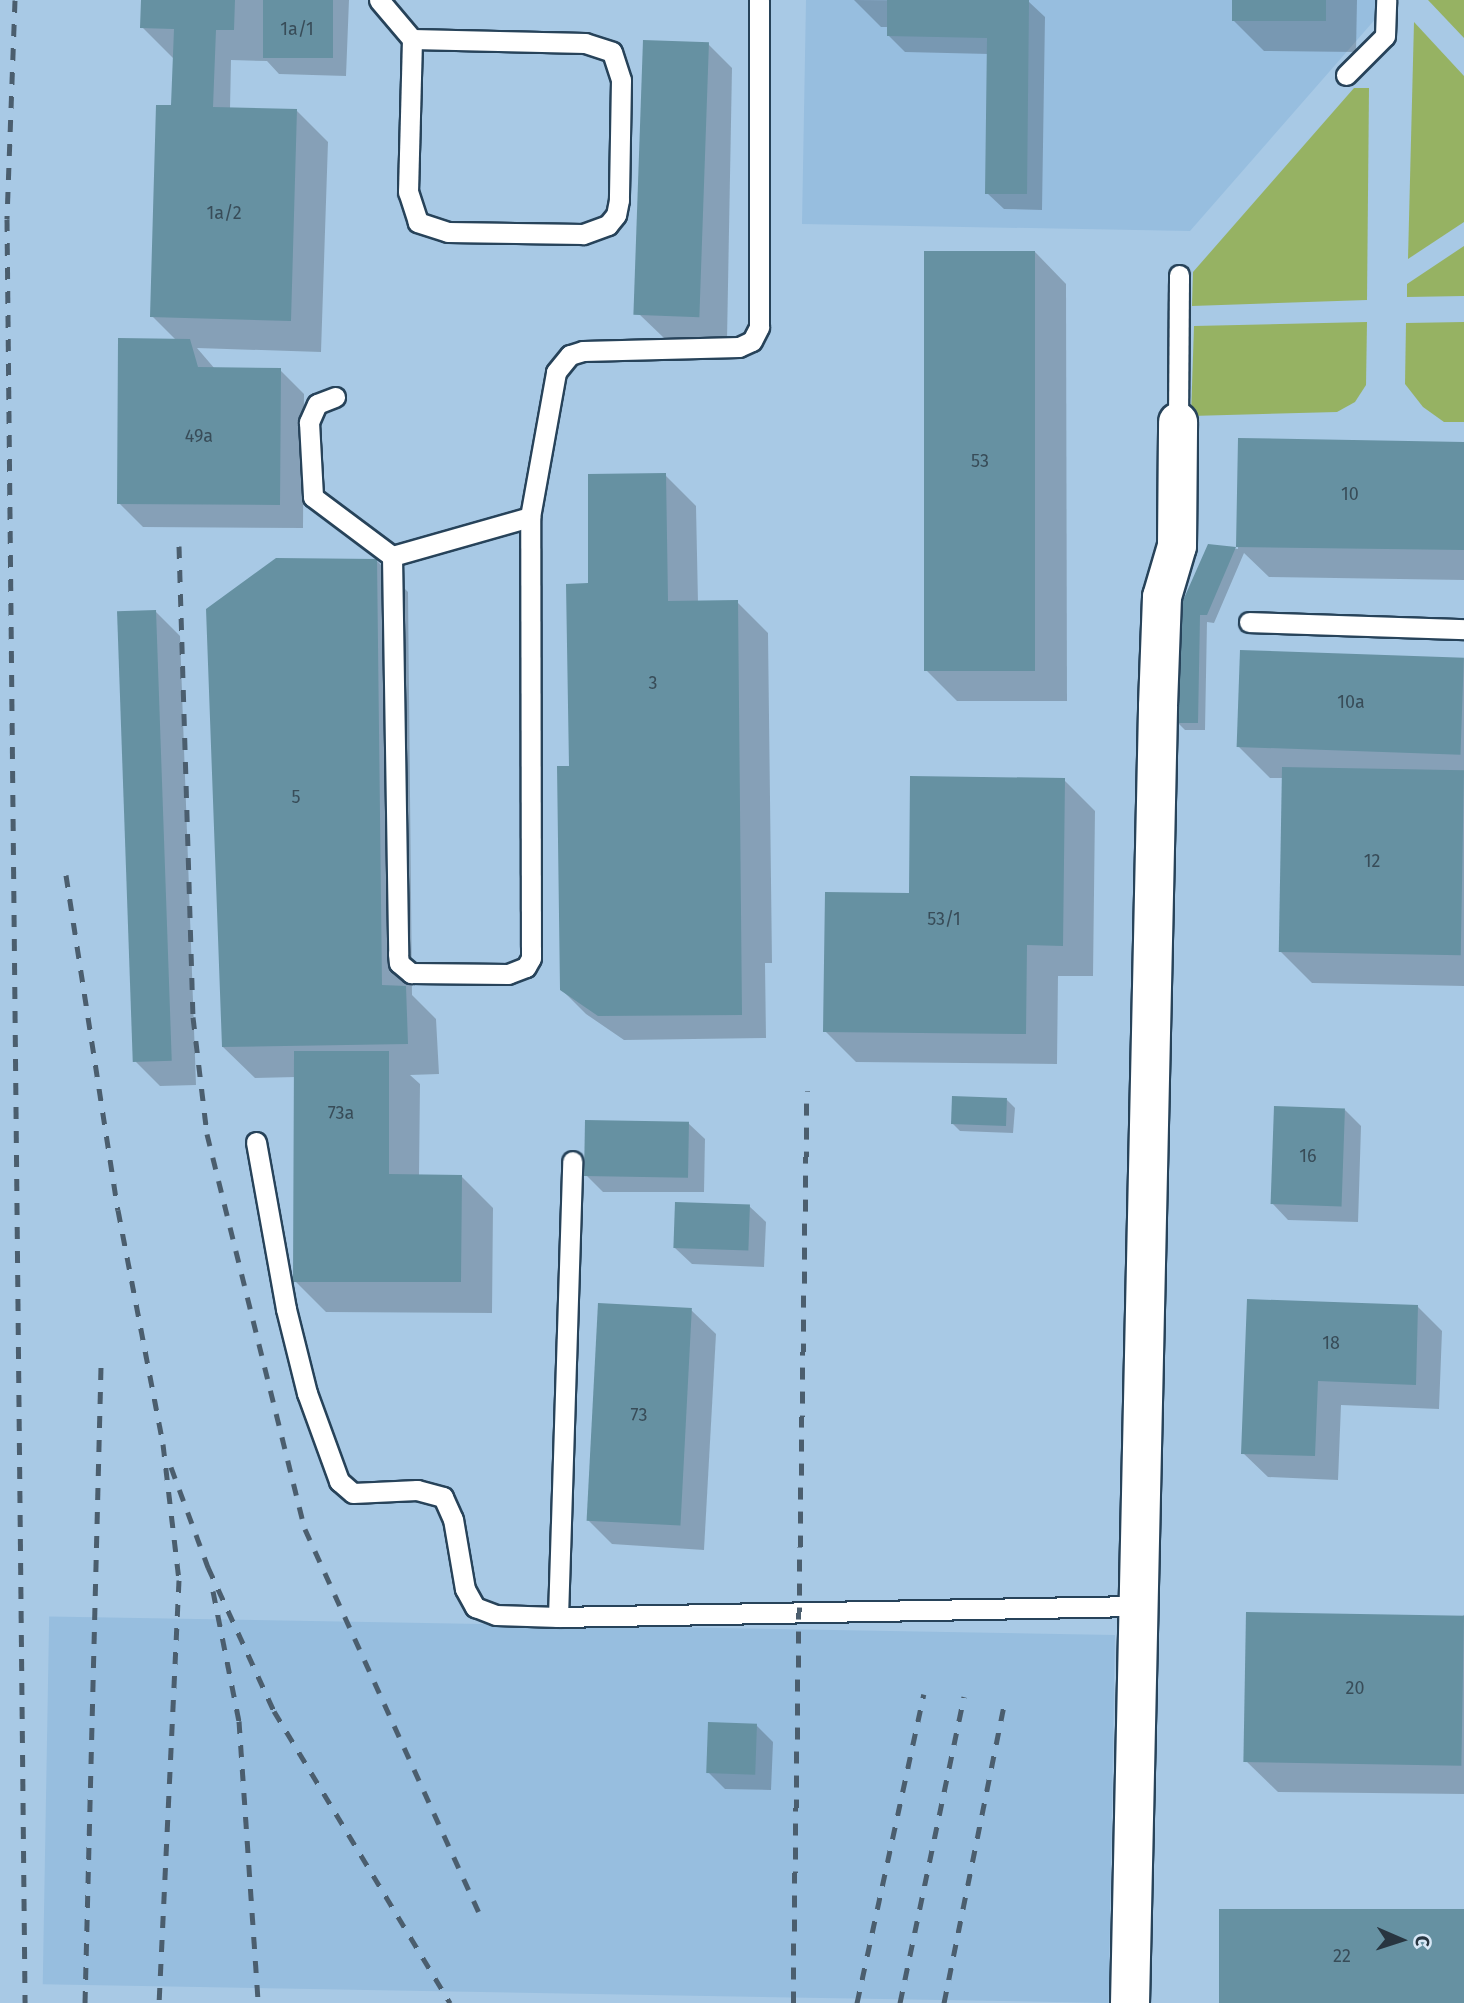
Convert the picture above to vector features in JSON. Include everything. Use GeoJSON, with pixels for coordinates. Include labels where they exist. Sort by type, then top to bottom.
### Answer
{"type":"FeatureCollection","features":[{"type":"Feature","properties":{"kind":"street"},"geometry":{"type":"LineString","coordinates":[[1130,2003],[1135,1606],[1161,597],[1177,546],[1178,422]]}},
{"type":"Feature","properties":{"kind":"lane"},"geometry":{"type":"LineString","coordinates":[[379,0],[412,39],[408,192],[418,222],[449,232],[583,234],[608,225],[616,215],[619,200],[621,80],[611,52],[586,43],[412,39]]}},
{"type":"Feature","properties":{"kind":"lane"},"geometry":{"type":"LineString","coordinates":[[393,556],[399,963],[420,975],[517,972],[526,967],[533,947],[530,517],[556,372],[570,355],[597,350],[722,350],[751,341],[759,327],[759,0]]}},
{"type":"Feature","properties":{"kind":"lane"},"geometry":{"type":"LineString","coordinates":[[1346,75],[1385,36],[1386,0]]}},
{"type":"Feature","properties":{"kind":"lane"},"geometry":{"type":"LineString","coordinates":[[1178,422],[1179,275]]}},
{"type":"Feature","properties":{"kind":"lane"},"geometry":{"type":"LineString","coordinates":[[335,397],[317,404],[309,422],[309,488],[328,512],[393,556],[530,517]]}},
{"type":"Feature","properties":{"kind":"lane"},"geometry":{"type":"LineString","coordinates":[[1249,622],[1464,629]]}},
{"type":"Feature","properties":{"kind":"lane"},"geometry":{"type":"LineString","coordinates":[[256,1142],[286,1308],[307,1393],[338,1481],[354,1493],[417,1490],[443,1497],[453,1519],[465,1589],[475,1607],[496,1615],[558,1618],[1135,1606]]}},
{"type":"Feature","properties":{"kind":"lane"},"geometry":{"type":"LineString","coordinates":[[558,1618],[572,1161]]}},
{"type":"Feature","properties":{"kind":"shaded area"},"geometry":{"type":"Polygon","coordinates":[[[806,0],[1392,0],[1190,231],[802,224],[806,0]]]}},
{"type":"Feature","properties":{"kind":"shaded area"},"geometry":{"type":"Polygon","coordinates":[[[49,1616],[1115,1635],[1109,2003],[43,1984],[49,1616]]]}},
{"type":"Feature","properties":{"kind":"green space"},"geometry":{"type":"Polygon","coordinates":[[[1428,0],[1464,0],[1464,38],[1428,0]]]}},
{"type":"Feature","properties":{"kind":"green space"},"geometry":{"type":"Polygon","coordinates":[[[1414,22],[1464,76],[1464,222],[1408,259],[1414,22]]]}},
{"type":"Feature","properties":{"kind":"green space"},"geometry":{"type":"Polygon","coordinates":[[[1354,88],[1369,88],[1367,300],[1192,306],[1193,272],[1354,88]]]}},
{"type":"Feature","properties":{"kind":"green space"},"geometry":{"type":"Polygon","coordinates":[[[1464,246],[1464,296],[1407,297],[1407,284],[1464,246]]]}},
{"type":"Feature","properties":{"kind":"green space"},"geometry":{"type":"Polygon","coordinates":[[[1367,322],[1366,385],[1355,402],[1337,412],[1191,416],[1194,326],[1367,322]]]}},
{"type":"Feature","properties":{"kind":"green space"},"geometry":{"type":"Polygon","coordinates":[[[1464,322],[1464,422],[1444,422],[1423,407],[1405,384],[1406,323],[1464,322]]]}},
{"type":"Feature","properties":{"kind":"building"},"geometry":{"type":"Polygon","coordinates":[[[141,0],[235,0],[234,30],[216,30],[213,107],[297,109],[291,321],[150,317],[156,105],[171,105],[174,29],[140,28],[141,0]]]}},
{"type":"Feature","properties":{"kind":"building"},"geometry":{"type":"Polygon","coordinates":[[[263,0],[333,0],[333,58],[263,58],[263,0]]]}},
{"type":"Feature","properties":{"kind":"building"},"geometry":{"type":"Polygon","coordinates":[[[887,0],[1029,0],[1027,194],[985,194],[987,38],[887,36],[887,0]]]}},
{"type":"Feature","properties":{"kind":"building"},"geometry":{"type":"Polygon","coordinates":[[[1232,0],[1326,0],[1326,21],[1232,21],[1232,0]]]}},
{"type":"Feature","properties":{"kind":"building"},"geometry":{"type":"Polygon","coordinates":[[[643,40],[709,42],[699,317],[633,315],[643,40]]]}},
{"type":"Feature","properties":{"kind":"building"},"geometry":{"type":"Polygon","coordinates":[[[924,251],[1035,251],[1035,671],[924,671],[924,251]]]}},
{"type":"Feature","properties":{"kind":"building"},"geometry":{"type":"Polygon","coordinates":[[[118,338],[190,339],[198,367],[281,368],[280,505],[117,504],[118,338]]]}},
{"type":"Feature","properties":{"kind":"building"},"geometry":{"type":"Polygon","coordinates":[[[1238,438],[1464,442],[1464,550],[1236,547],[1238,438]]]}},
{"type":"Feature","properties":{"kind":"building"},"geometry":{"type":"Polygon","coordinates":[[[666,473],[668,601],[738,600],[742,1015],[598,1016],[560,990],[557,766],[569,766],[566,584],[588,583],[588,474],[666,473]]]}},
{"type":"Feature","properties":{"kind":"building"},"geometry":{"type":"Polygon","coordinates":[[[1208,544],[1236,547],[1207,615],[1200,615],[1198,723],[1175,723],[1177,614],[1208,544]]]}},
{"type":"Feature","properties":{"kind":"building"},"geometry":{"type":"Polygon","coordinates":[[[276,558],[377,559],[382,985],[406,986],[408,1044],[222,1047],[206,609],[276,558]]]}},
{"type":"Feature","properties":{"kind":"building"},"geometry":{"type":"Polygon","coordinates":[[[156,610],[172,1061],[133,1062],[117,611],[156,610]]]}},
{"type":"Feature","properties":{"kind":"building"},"geometry":{"type":"Polygon","coordinates":[[[1240,650],[1464,658],[1460,755],[1237,747],[1240,650]]]}},
{"type":"Feature","properties":{"kind":"building"},"geometry":{"type":"Polygon","coordinates":[[[1282,767],[1464,770],[1461,955],[1279,952],[1282,767]]]}},
{"type":"Feature","properties":{"kind":"building"},"geometry":{"type":"Polygon","coordinates":[[[910,776],[1065,778],[1063,946],[1027,945],[1026,1034],[823,1032],[825,892],[909,893],[910,776]]]}},
{"type":"Feature","properties":{"kind":"building"},"geometry":{"type":"Polygon","coordinates":[[[294,1051],[389,1051],[389,1174],[462,1175],[461,1282],[293,1282],[294,1051]]]}},
{"type":"Feature","properties":{"kind":"building"},"geometry":{"type":"Polygon","coordinates":[[[952,1096],[1007,1098],[1006,1126],[951,1124],[952,1096]]]}},
{"type":"Feature","properties":{"kind":"building"},"geometry":{"type":"Polygon","coordinates":[[[1274,1106],[1345,1108],[1342,1206],[1271,1204],[1274,1106]]]}},
{"type":"Feature","properties":{"kind":"building"},"geometry":{"type":"Polygon","coordinates":[[[585,1120],[689,1122],[688,1178],[584,1176],[585,1120]]]}},
{"type":"Feature","properties":{"kind":"building"},"geometry":{"type":"Polygon","coordinates":[[[675,1202],[750,1205],[748,1251],[673,1248],[675,1202]]]}},
{"type":"Feature","properties":{"kind":"building"},"geometry":{"type":"Polygon","coordinates":[[[1247,1299],[1418,1305],[1416,1385],[1318,1381],[1315,1456],[1241,1454],[1247,1299]]]}},
{"type":"Feature","properties":{"kind":"building"},"geometry":{"type":"Polygon","coordinates":[[[598,1303],[692,1308],[680,1526],[587,1521],[598,1303]]]}},
{"type":"Feature","properties":{"kind":"building"},"geometry":{"type":"Polygon","coordinates":[[[1246,1612],[1464,1616],[1461,1766],[1243,1762],[1246,1612]]]}},
{"type":"Feature","properties":{"kind":"building"},"geometry":{"type":"Polygon","coordinates":[[[708,1722],[757,1724],[755,1775],[706,1773],[708,1722]]]}},
{"type":"Feature","properties":{"kind":"building"},"geometry":{"type":"Polygon","coordinates":[[[1219,1909],[1464,1909],[1464,2003],[1219,2003],[1219,1909]]]}},
{"type":"Feature","properties":{"kind":"railway"},"geometry":{"type":"LineString","coordinates":[[15,0],[7,219],[25,2003]]}},
{"type":"Feature","properties":{"kind":"railway"},"geometry":{"type":"LineString","coordinates":[[179,546],[193,1017],[207,1134],[305,1529],[482,1919]]}},
{"type":"Feature","properties":{"kind":"railway"},"geometry":{"type":"LineString","coordinates":[[66,875],[118,1210],[163,1444],[179,1580],[159,2003]]}},
{"type":"Feature","properties":{"kind":"railway"},"geometry":{"type":"LineString","coordinates":[[793,2003],[807,1090]]}},
{"type":"Feature","properties":{"kind":"railway"},"geometry":{"type":"LineString","coordinates":[[85,2003],[101,1366]]}},
{"type":"Feature","properties":{"kind":"railway"},"geometry":{"type":"LineString","coordinates":[[171,1467],[208,1567],[274,1711],[450,2003]]}},
{"type":"Feature","properties":{"kind":"railway"},"geometry":{"type":"LineString","coordinates":[[213,1591],[239,1721],[258,2003]]}},
{"type":"Feature","properties":{"kind":"railway"},"geometry":{"type":"LineString","coordinates":[[857,2003],[924,1694]]}},
{"type":"Feature","properties":{"kind":"railway"},"geometry":{"type":"LineString","coordinates":[[900,2003],[964,1697]]}},
{"type":"Feature","properties":{"kind":"railway"},"geometry":{"type":"LineString","coordinates":[[944,2003],[1005,1700]]}}]}
